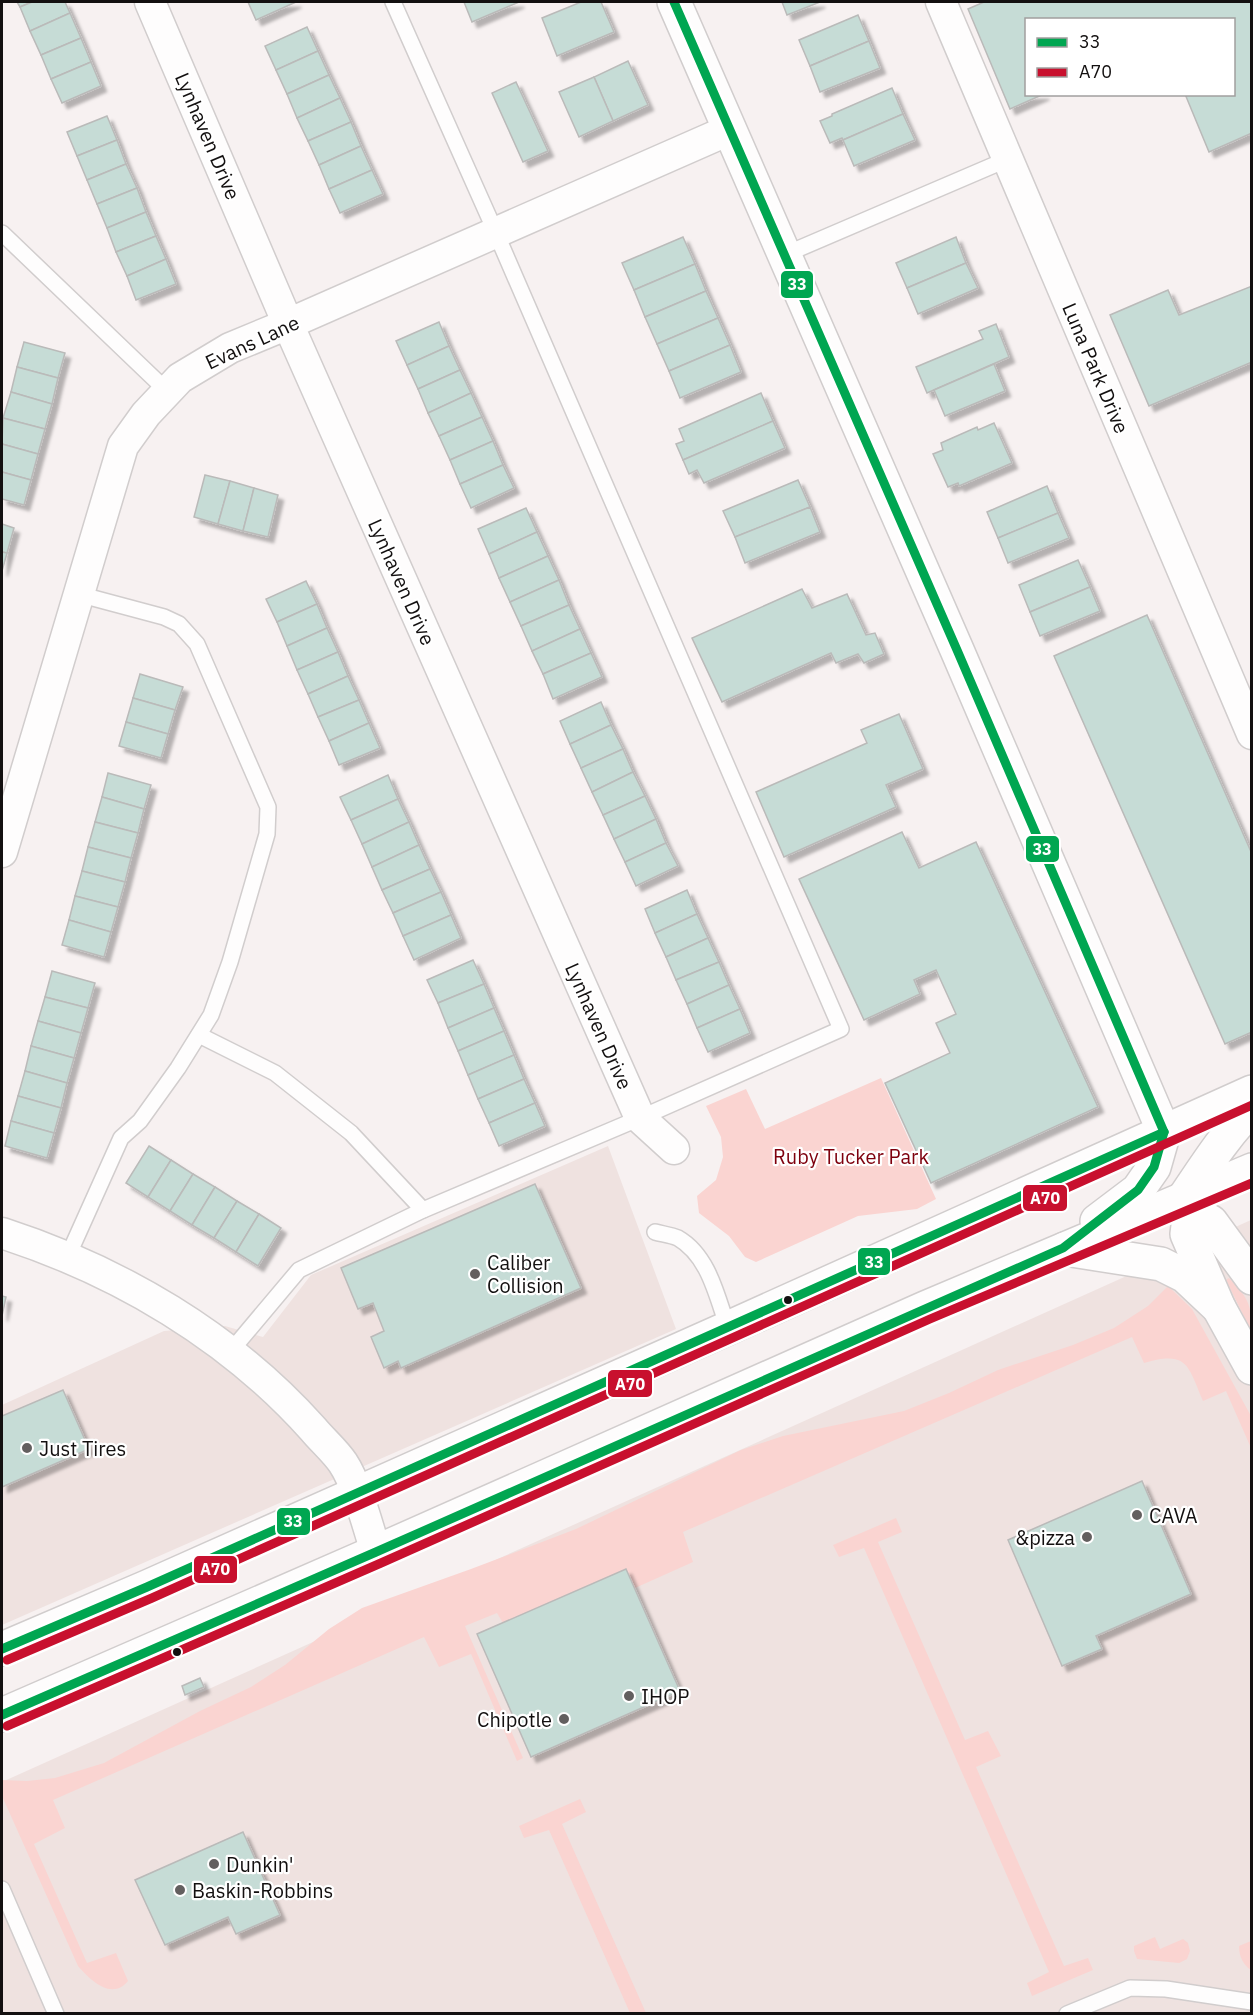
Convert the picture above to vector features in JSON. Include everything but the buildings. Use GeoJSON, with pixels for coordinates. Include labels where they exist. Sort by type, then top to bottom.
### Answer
{"type":"FeatureCollection","features":[{"type":"Feature","properties":{"kind":"main road"},"geometry":{"type":"LineString","coordinates":[[674,2],[1164,1132],[1211,1157],[1251,1165]]}},
{"type":"Feature","properties":{"kind":"main road"},"geometry":{"type":"LineString","coordinates":[[2,1649],[157,1583],[729,1328],[1251,1092]]}},
{"type":"Feature","properties":{"kind":"main road"},"geometry":{"type":"LineString","coordinates":[[1251,1108],[1211,1157],[1187,1204],[1187,1234],[1219,1308],[1251,1368]]}},
{"type":"Feature","properties":{"kind":"main road"},"geometry":{"type":"LineString","coordinates":[[1063,1248],[1138,1190],[1154,1167],[1164,1132]]}},
{"type":"Feature","properties":{"kind":"main road"},"geometry":{"type":"LineString","coordinates":[[1126,1149],[1154,1167],[1187,1204],[1211,1222],[1251,1278]]}},
{"type":"Feature","properties":{"kind":"main road"},"geometry":{"type":"LineString","coordinates":[[2,1715],[1063,1248],[1187,1204],[1251,1170]]}},
{"type":"Feature","properties":{"kind":"main road"},"geometry":{"type":"LineString","coordinates":[[1063,1248],[1161,1264],[1185,1276],[1219,1308]]}},
{"type":"Feature","properties":{"kind":"street","name":"Lynhaven Drive"},"geometry":{"type":"LineString","coordinates":[[150,2],[288,324],[640,1118],[674,1149]]}},
{"type":"Feature","properties":{"kind":"street","name":"Luna Park Drive"},"geometry":{"type":"LineString","coordinates":[[941,2],[1251,734]]}},
{"type":"Feature","properties":{"kind":"street","name":"Evans Lane"},"geometry":{"type":"LineString","coordinates":[[2,852],[123,446],[146,414],[180,378],[230,348],[729,130]]}},
{"type":"Feature","properties":{"kind":"street"},"geometry":{"type":"LineString","coordinates":[[2,1233],[68,1256],[137,1290],[230,1352],[290,1403],[343,1463],[376,1552]]}},
{"type":"Feature","properties":{"kind":"lane"},"geometry":{"type":"LineString","coordinates":[[230,1352],[299,1270],[423,1209],[640,1118],[841,1029],[496,233],[393,2]]}},
{"type":"Feature","properties":{"kind":"lane"},"geometry":{"type":"LineString","coordinates":[[784,255],[1008,159]]}},
{"type":"Feature","properties":{"kind":"lane"},"geometry":{"type":"LineString","coordinates":[[2,233],[167,391]]}},
{"type":"Feature","properties":{"kind":"lane"},"geometry":{"type":"LineString","coordinates":[[68,1256],[121,1138],[140,1121],[178,1068],[211,1015],[230,962],[267,834],[268,807],[197,644],[179,624],[164,617],[78,594]]}},
{"type":"Feature","properties":{"kind":"lane"},"geometry":{"type":"LineString","coordinates":[[199,1035],[275,1073],[292,1086],[351,1133],[423,1209]]}},
{"type":"Feature","properties":{"kind":"lane"},"geometry":{"type":"LineString","coordinates":[[655,1232],[677,1238],[694,1251],[706,1268],[729,1328]]}},
{"type":"Feature","properties":{"kind":"lane"},"geometry":{"type":"LineString","coordinates":[[2,1889],[56,2013]]}},
{"type":"Feature","properties":{"kind":"lane"},"geometry":{"type":"LineString","coordinates":[[1067,2013],[1130,1988],[1166,1989],[1251,2002]]}},
{"type":"Feature","properties":{"kind":"shaded area"},"geometry":{"type":"Polygon","coordinates":[[[608,1146],[676,1329],[2,1625],[2,1405],[164,1331],[225,1326],[263,1337],[311,1275],[608,1146]]]}},
{"type":"Feature","properties":{"kind":"shaded area"},"geometry":{"type":"Polygon","coordinates":[[[1251,1220],[1251,2013],[2,2013],[2,1782],[1251,1220]]]}},
{"type":"Feature","properties":{"kind":"green space","name":"Ruby Tucker Park"},"geometry":{"type":"Polygon","coordinates":[[[881,1078],[936,1199],[917,1209],[858,1216],[756,1262],[745,1257],[729,1236],[699,1213],[697,1196],[716,1180],[723,1157],[721,1137],[706,1106],[746,1089],[765,1129],[881,1078]]]}},
{"type":"Feature","properties":{"kind":"green space"},"geometry":{"type":"Polygon","coordinates":[[[1229,1278],[1248,1302],[1251,1331],[1226,1280],[1229,1278]]]}},
{"type":"Feature","properties":{"kind":"green space"},"geometry":{"type":"Polygon","coordinates":[[[1168,1286],[1192,1309],[1251,1416],[1251,1448],[1226,1391],[1203,1401],[1194,1378],[1184,1364],[1170,1359],[1144,1363],[1132,1337],[683,1532],[693,1562],[635,1588],[626,1569],[503,1623],[497,1613],[465,1626],[523,1758],[517,1761],[471,1654],[439,1667],[424,1637],[53,1800],[65,1828],[34,1844],[87,1963],[116,1953],[128,1981],[122,1987],[108,1989],[95,1982],[78,1966],[2,1796],[2,1780],[27,1781],[55,1778],[104,1763],[200,1711],[251,1687],[285,1665],[329,1629],[362,1608],[576,1529],[741,1450],[783,1436],[904,1411],[998,1370],[1073,1345],[1114,1328],[1148,1306],[1168,1286]]]}},
{"type":"Feature","properties":{"kind":"green space"},"geometry":{"type":"Polygon","coordinates":[[[896,1518],[902,1532],[878,1542],[965,1740],[988,1731],[1001,1756],[976,1767],[1064,1966],[1088,1958],[1093,1970],[1032,1996],[1027,1983],[1049,1972],[864,1548],[839,1557],[833,1545],[896,1518]]]}},
{"type":"Feature","properties":{"kind":"green space"},"geometry":{"type":"Polygon","coordinates":[[[580,1799],[586,1812],[562,1824],[646,2013],[630,2013],[549,1830],[524,1838],[519,1826],[580,1799]]]}},
{"type":"Feature","properties":{"kind":"green space"},"geometry":{"type":"Polygon","coordinates":[[[1155,1937],[1160,1949],[1183,1939],[1188,1943],[1190,1951],[1187,1959],[1179,1963],[1137,1959],[1134,1946],[1155,1937]]]}},
{"type":"Feature","properties":{"kind":"green space"},"geometry":{"type":"Polygon","coordinates":[[[1251,1941],[1251,1970],[1242,1960],[1239,1946],[1251,1941]]]}},
{"type":"Feature","properties":{"kind":"transit line","name":"33"},"geometry":{"type":"LineString","coordinates":[[674,2],[957,650],[1164,1132]]}},
{"type":"Feature","properties":{"kind":"transit line","name":"A70"},"geometry":{"type":"LineString","coordinates":[[7,1660],[152,1598],[1252,1105]]}},
{"type":"Feature","properties":{"kind":"transit line","name":"33"},"geometry":{"type":"LineString","coordinates":[[2,1649],[147,1587],[1164,1132]]}},
{"type":"Feature","properties":{"kind":"transit line","name":"33"},"geometry":{"type":"LineString","coordinates":[[2,1715],[1063,1248],[1138,1190],[1154,1167],[1164,1132]]}},
{"type":"Feature","properties":{"kind":"transit line","name":"A70"},"geometry":{"type":"LineString","coordinates":[[7,1726],[930,1319],[1252,1183]]}},
{"type":"Feature","properties":{"kind":"place","name":"Caliber Collision"},"geometry":{"type":"Point","coordinates":[475,1274]}},
{"type":"Feature","properties":{"kind":"place","name":"Just Tires"},"geometry":{"type":"Point","coordinates":[27,1448]}},
{"type":"Feature","properties":{"kind":"place","name":"CAVA"},"geometry":{"type":"Point","coordinates":[1137,1515]}},
{"type":"Feature","properties":{"kind":"place","name":"&pizza"},"geometry":{"type":"Point","coordinates":[1087,1537]}},
{"type":"Feature","properties":{"kind":"place","name":"IHOP"},"geometry":{"type":"Point","coordinates":[629,1696]}},
{"type":"Feature","properties":{"kind":"place","name":"Chipotle"},"geometry":{"type":"Point","coordinates":[564,1719]}},
{"type":"Feature","properties":{"kind":"place","name":"Dunkin'"},"geometry":{"type":"Point","coordinates":[214,1864]}},
{"type":"Feature","properties":{"kind":"place","name":"Baskin-Robbins"},"geometry":{"type":"Point","coordinates":[180,1890]}}]}
